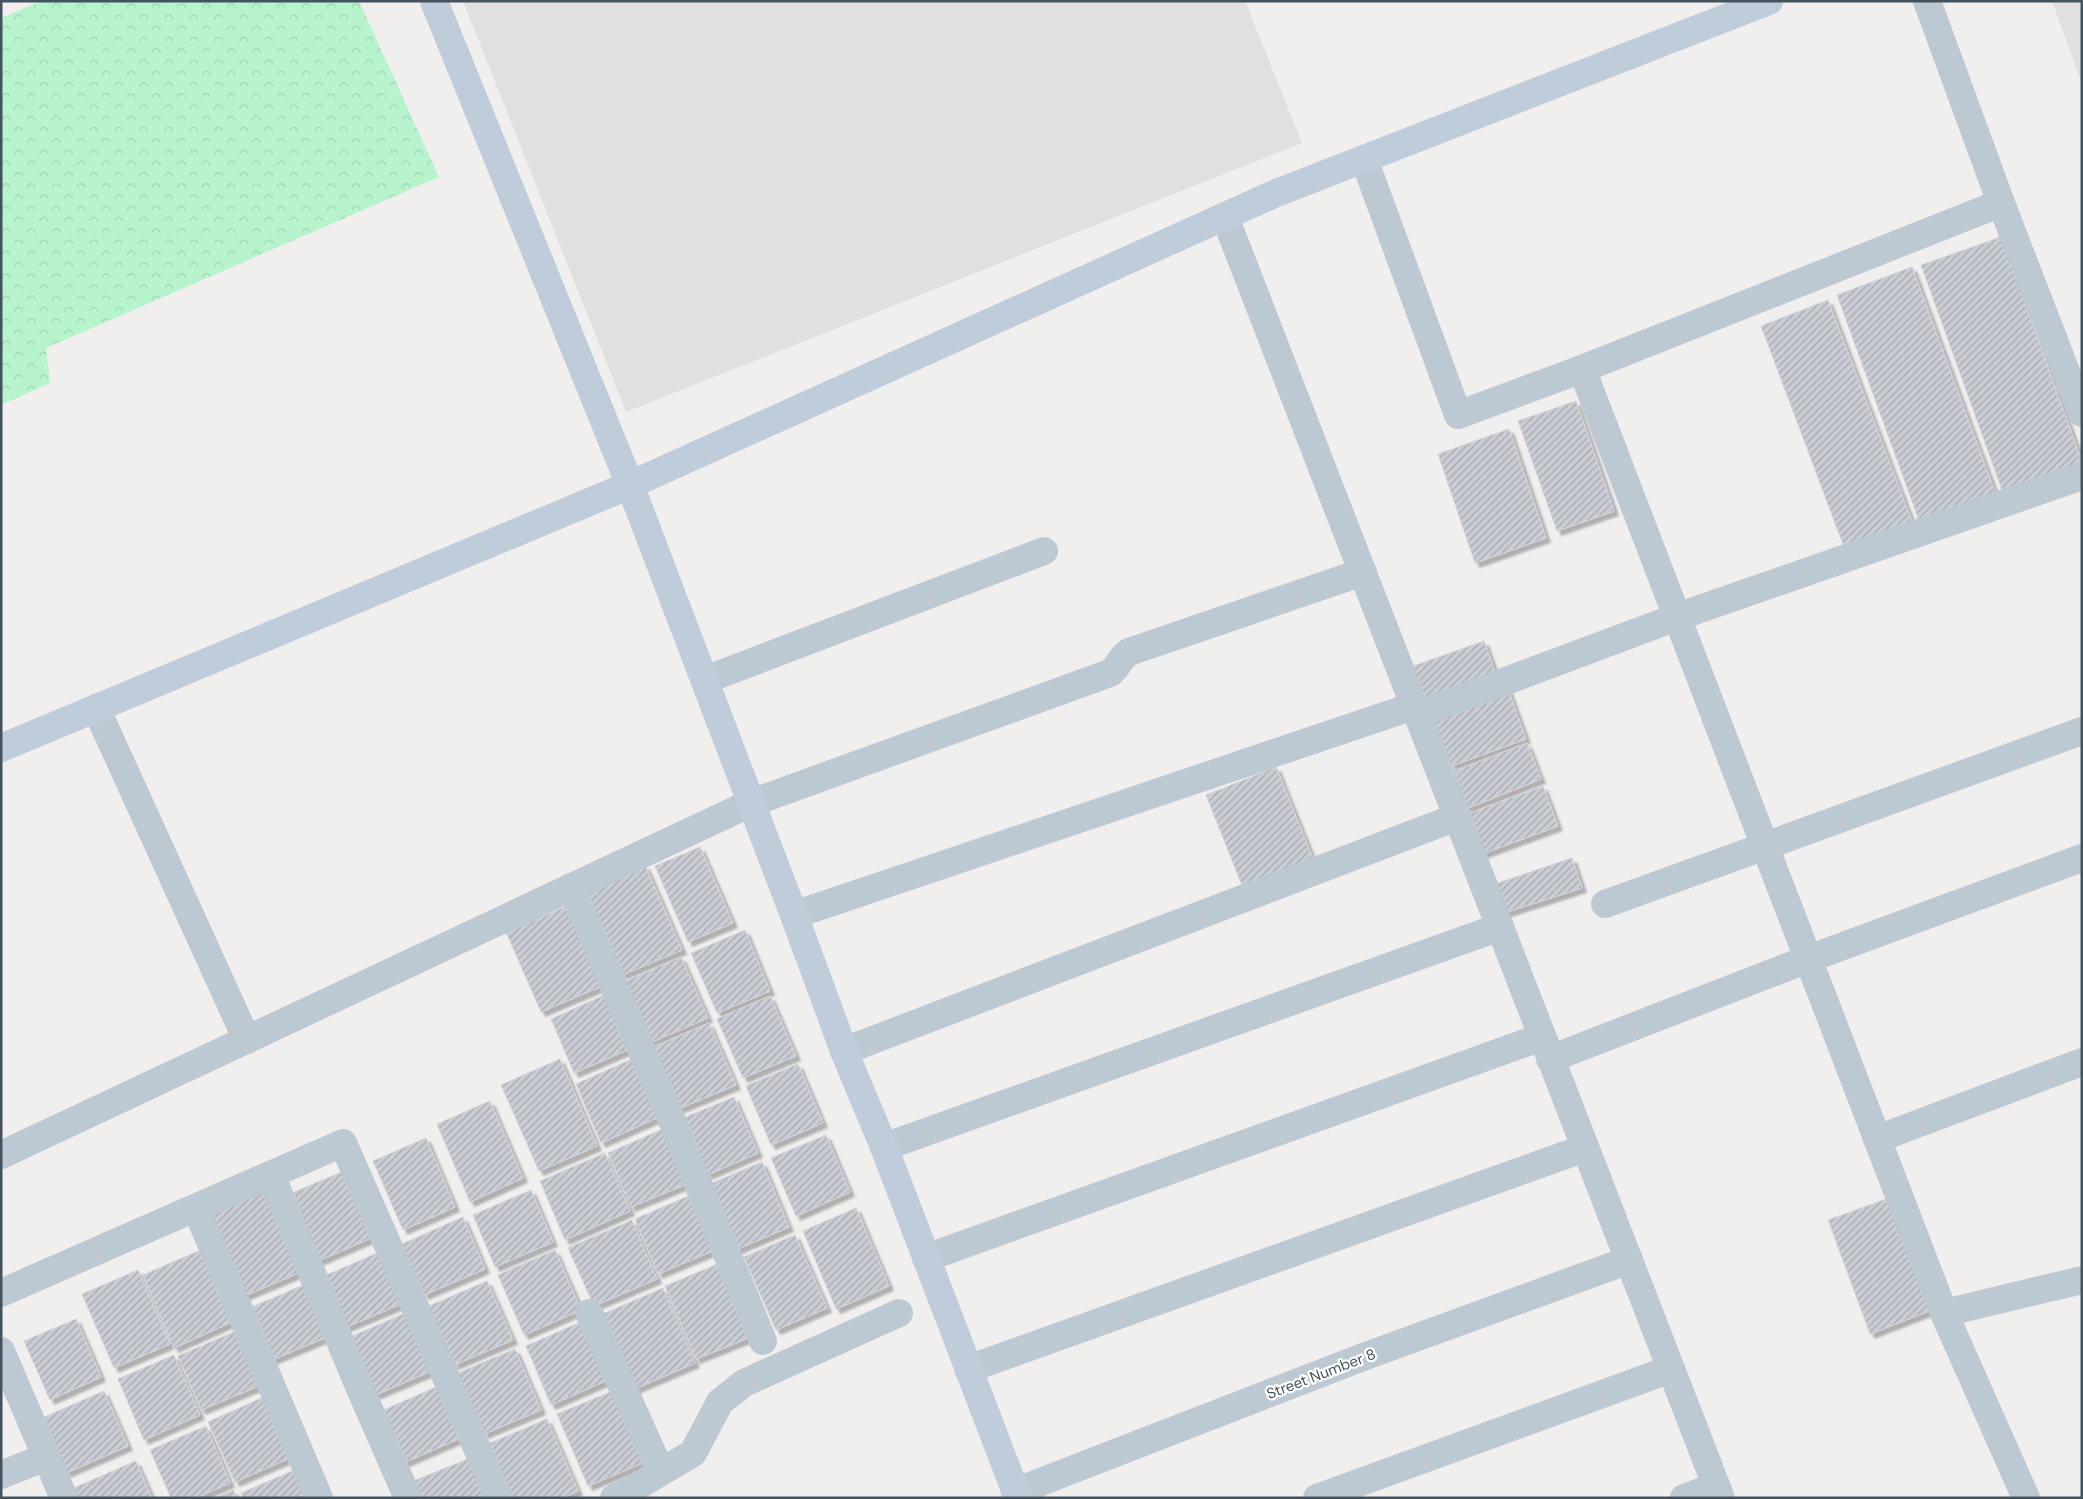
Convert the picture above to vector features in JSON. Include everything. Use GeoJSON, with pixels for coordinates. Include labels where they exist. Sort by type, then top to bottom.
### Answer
{"type":"FeatureCollection","features":[{"type":"Feature","properties":{"kind":"street"},"geometry":{"type":"LineString","coordinates":[[434,1],[630,485],[844,1051],[884,1147],[1016,1495]]}},
{"type":"Feature","properties":{"kind":"street"},"geometry":{"type":"LineString","coordinates":[[1,748],[630,485],[1274,194],[1769,1]]}},
{"type":"Feature","properties":{"kind":"street"},"geometry":{"type":"LineString","coordinates":[[1927,1],[2001,203],[2082,413]]}},
{"type":"Feature","properties":{"kind":"street"},"geometry":{"type":"LineString","coordinates":[[1364,159],[1458,415],[1582,369],[2001,203]]}},
{"type":"Feature","properties":{"kind":"street"},"geometry":{"type":"LineString","coordinates":[[1225,217],[1718,1492],[1684,1498]]}},
{"type":"Feature","properties":{"kind":"street"},"geometry":{"type":"LineString","coordinates":[[1582,369],[1944,1313],[2026,1498]]}},
{"type":"Feature","properties":{"kind":"street"},"geometry":{"type":"LineString","coordinates":[[794,915],[1416,710],[2082,476]]}},
{"type":"Feature","properties":{"kind":"street"},"geometry":{"type":"LineString","coordinates":[[705,680],[1044,551]]}},
{"type":"Feature","properties":{"kind":"street"},"geometry":{"type":"LineString","coordinates":[[1,1155],[751,803],[1110,673],[1115,669],[1122,657],[1129,652],[1363,572]]}},
{"type":"Feature","properties":{"kind":"street"},"geometry":{"type":"LineString","coordinates":[[96,708],[247,1040]]}},
{"type":"Feature","properties":{"kind":"street"},"geometry":{"type":"LineString","coordinates":[[1605,904],[2082,731]]}},
{"type":"Feature","properties":{"kind":"street"},"geometry":{"type":"LineString","coordinates":[[844,1051],[1457,817]]}},
{"type":"Feature","properties":{"kind":"street"},"geometry":{"type":"LineString","coordinates":[[926,1258],[1808,959],[2082,858]]}},
{"type":"Feature","properties":{"kind":"street"},"geometry":{"type":"LineString","coordinates":[[570,888],[670,1116],[764,1341]]}},
{"type":"Feature","properties":{"kind":"street"},"geometry":{"type":"LineString","coordinates":[[884,1147],[1500,927]]}},
{"type":"Feature","properties":{"kind":"street"},"geometry":{"type":"LineString","coordinates":[[1877,1138],[2082,1062]]}},
{"type":"Feature","properties":{"kind":"street"},"geometry":{"type":"LineString","coordinates":[[1,1293],[343,1143],[499,1498]]}},
{"type":"Feature","properties":{"kind":"street"},"geometry":{"type":"LineString","coordinates":[[968,1370],[1586,1148]]}},
{"type":"Feature","properties":{"kind":"street"},"geometry":{"type":"LineString","coordinates":[[271,1175],[358,1384],[408,1498]]}},
{"type":"Feature","properties":{"kind":"street"},"geometry":{"type":"LineString","coordinates":[[196,1208],[319,1498]]}},
{"type":"Feature","properties":{"kind":"street","name":"Street Number 8"},"geometry":{"type":"LineString","coordinates":[[1016,1495],[1363,1357],[1629,1260]]}},
{"type":"Feature","properties":{"kind":"street"},"geometry":{"type":"LineString","coordinates":[[1944,1313],[2082,1280]]}},
{"type":"Feature","properties":{"kind":"street"},"geometry":{"type":"LineString","coordinates":[[589,1313],[661,1472]]}},
{"type":"Feature","properties":{"kind":"street"},"geometry":{"type":"LineString","coordinates":[[614,1498],[693,1453],[720,1402],[744,1383],[899,1313]]}},
{"type":"Feature","properties":{"kind":"street"},"geometry":{"type":"LineString","coordinates":[[1,1351],[64,1498]]}},
{"type":"Feature","properties":{"kind":"street"},"geometry":{"type":"LineString","coordinates":[[1317,1498],[1670,1369]]}},
{"type":"Feature","properties":{"kind":"street"},"geometry":{"type":"LineString","coordinates":[[1,1475],[46,1456]]}},
{"type":"Feature","properties":{"kind":"shaded area"},"geometry":{"type":"Polygon","coordinates":[[[463,1],[1245,1],[1302,143],[626,412],[463,1]]]}},
{"type":"Feature","properties":{"kind":"shaded area"},"geometry":{"type":"Polygon","coordinates":[[[2052,1],[2082,1],[2082,84],[2052,1]]]}},
{"type":"Feature","properties":{"kind":"green space"},"geometry":{"type":"Polygon","coordinates":[[[42,1],[359,1],[439,177],[46,348],[50,383],[1,405],[1,18],[42,1]]]}},
{"type":"Feature","properties":{"kind":"building"},"geometry":{"type":"Polygon","coordinates":[[[2001,237],[2082,462],[2082,465],[2003,493],[1921,265],[2001,237]]]}},
{"type":"Feature","properties":{"kind":"building"},"geometry":{"type":"Polygon","coordinates":[[[1912,267],[1997,498],[1921,526],[1837,295],[1912,267]]]}},
{"type":"Feature","properties":{"kind":"building"},"geometry":{"type":"Polygon","coordinates":[[[1828,300],[1915,530],[1847,555],[1761,326],[1828,300]]]}},
{"type":"Feature","properties":{"kind":"building"},"geometry":{"type":"Polygon","coordinates":[[[1576,401],[1614,511],[1557,531],[1518,421],[1576,401]]]}},
{"type":"Feature","properties":{"kind":"building"},"geometry":{"type":"Polygon","coordinates":[[[1509,429],[1546,538],[1475,563],[1438,454],[1509,429]]]}},
{"type":"Feature","properties":{"kind":"building"},"geometry":{"type":"Polygon","coordinates":[[[1484,641],[1498,680],[1426,705],[1413,666],[1484,641]]]}},
{"type":"Feature","properties":{"kind":"building"},"geometry":{"type":"Polygon","coordinates":[[[1506,684],[1526,739],[1451,766],[1431,712],[1506,684]]]}},
{"type":"Feature","properties":{"kind":"building"},"geometry":{"type":"Polygon","coordinates":[[[1527,743],[1541,779],[1466,809],[1452,772],[1527,743]]]}},
{"type":"Feature","properties":{"kind":"building"},"geometry":{"type":"Polygon","coordinates":[[[1276,767],[1315,864],[1245,893],[1206,795],[1276,767]]]}},
{"type":"Feature","properties":{"kind":"building"},"geometry":{"type":"Polygon","coordinates":[[[1543,786],[1558,826],[1482,854],[1467,814],[1543,786]]]}},
{"type":"Feature","properties":{"kind":"building"},"geometry":{"type":"Polygon","coordinates":[[[700,847],[733,923],[688,942],[655,866],[700,847]]]}},
{"type":"Feature","properties":{"kind":"building"},"geometry":{"type":"Polygon","coordinates":[[[1572,858],[1582,888],[1504,913],[1495,884],[1572,858]]]}},
{"type":"Feature","properties":{"kind":"building"},"geometry":{"type":"Polygon","coordinates":[[[645,865],[682,950],[622,975],[586,890],[645,865]]]}},
{"type":"Feature","properties":{"kind":"building"},"geometry":{"type":"Polygon","coordinates":[[[567,906],[602,986],[541,1012],[506,932],[567,906]]]}},
{"type":"Feature","properties":{"kind":"building"},"geometry":{"type":"Polygon","coordinates":[[[745,930],[770,991],[717,1013],[691,953],[745,930]]]}},
{"type":"Feature","properties":{"kind":"building"},"geometry":{"type":"Polygon","coordinates":[[[681,957],[708,1018],[647,1044],[621,983],[681,957]]]}},
{"type":"Feature","properties":{"kind":"building"},"geometry":{"type":"Polygon","coordinates":[[[609,993],[632,1048],[574,1073],[551,1019],[609,993]]]}},
{"type":"Feature","properties":{"kind":"building"},"geometry":{"type":"Polygon","coordinates":[[[770,996],[796,1056],[743,1078],[717,1019],[770,996]]]}},
{"type":"Feature","properties":{"kind":"building"},"geometry":{"type":"Polygon","coordinates":[[[709,1023],[736,1085],[678,1109],[651,1048],[709,1023]]]}},
{"type":"Feature","properties":{"kind":"building"},"geometry":{"type":"Polygon","coordinates":[[[634,1058],[659,1117],[601,1143],[576,1084],[634,1058]]]}},
{"type":"Feature","properties":{"kind":"building"},"geometry":{"type":"Polygon","coordinates":[[[560,1059],[597,1146],[539,1171],[501,1085],[560,1059]]]}},
{"type":"Feature","properties":{"kind":"building"},"geometry":{"type":"Polygon","coordinates":[[[798,1064],[823,1123],[771,1145],[746,1086],[798,1064]]]}},
{"type":"Feature","properties":{"kind":"building"},"geometry":{"type":"Polygon","coordinates":[[[734,1097],[758,1153],[707,1175],[683,1118],[734,1097]]]}},
{"type":"Feature","properties":{"kind":"building"},"geometry":{"type":"Polygon","coordinates":[[[490,1101],[523,1178],[470,1202],[437,1124],[490,1101]]]}},
{"type":"Feature","properties":{"kind":"building"},"geometry":{"type":"Polygon","coordinates":[[[665,1128],[689,1183],[631,1207],[608,1153],[665,1128]]]}},
{"type":"Feature","properties":{"kind":"building"},"geometry":{"type":"Polygon","coordinates":[[[826,1135],[850,1192],[796,1216],[771,1158],[826,1135]]]}},
{"type":"Feature","properties":{"kind":"building"},"geometry":{"type":"Polygon","coordinates":[[[426,1138],[455,1207],[403,1230],[373,1161],[426,1138]]]}},
{"type":"Feature","properties":{"kind":"building"},"geometry":{"type":"Polygon","coordinates":[[[605,1153],[630,1211],[565,1240],[540,1181],[605,1153]]]}},
{"type":"Feature","properties":{"kind":"building"},"geometry":{"type":"Polygon","coordinates":[[[762,1162],[789,1227],[733,1251],[705,1186],[762,1162]]]}},
{"type":"Feature","properties":{"kind":"building"},"geometry":{"type":"Polygon","coordinates":[[[349,1169],[378,1235],[316,1262],[287,1195],[349,1169]]]}},
{"type":"Feature","properties":{"kind":"building"},"geometry":{"type":"Polygon","coordinates":[[[265,1188],[301,1272],[244,1296],[208,1213],[265,1188]]]}},
{"type":"Feature","properties":{"kind":"building"},"geometry":{"type":"Polygon","coordinates":[[[531,1190],[553,1242],[495,1267],[473,1215],[531,1190]]]}},
{"type":"Feature","properties":{"kind":"building"},"geometry":{"type":"Polygon","coordinates":[[[693,1194],[717,1249],[658,1274],[635,1219],[693,1194]]]}},
{"type":"Feature","properties":{"kind":"building"},"geometry":{"type":"Polygon","coordinates":[[[1886,1199],[1929,1311],[1870,1334],[1828,1220],[1886,1199]]]}},
{"type":"Feature","properties":{"kind":"building"},"geometry":{"type":"Polygon","coordinates":[[[856,1208],[889,1286],[836,1309],[803,1231],[856,1208]]]}},
{"type":"Feature","properties":{"kind":"building"},"geometry":{"type":"Polygon","coordinates":[[[463,1217],[485,1269],[424,1295],[402,1244],[463,1217]]]}},
{"type":"Feature","properties":{"kind":"building"},"geometry":{"type":"Polygon","coordinates":[[[632,1220],[657,1279],[594,1306],[568,1248],[632,1220]]]}},
{"type":"Feature","properties":{"kind":"building"},"geometry":{"type":"Polygon","coordinates":[[[795,1235],[827,1308],[776,1330],[744,1257],[795,1235]]]}},
{"type":"Feature","properties":{"kind":"building"},"geometry":{"type":"Polygon","coordinates":[[[203,1249],[234,1321],[174,1348],[143,1275],[203,1249]]]}},
{"type":"Feature","properties":{"kind":"building"},"geometry":{"type":"Polygon","coordinates":[[[384,1250],[406,1302],[344,1328],[322,1277],[384,1250]]]}},
{"type":"Feature","properties":{"kind":"building"},"geometry":{"type":"Polygon","coordinates":[[[555,1250],[581,1310],[524,1335],[498,1275],[555,1250]]]}},
{"type":"Feature","properties":{"kind":"building"},"geometry":{"type":"Polygon","coordinates":[[[720,1263],[751,1337],[696,1359],[665,1286],[720,1263]]]}},
{"type":"Feature","properties":{"kind":"building"},"geometry":{"type":"Polygon","coordinates":[[[138,1270],[170,1344],[114,1368],[82,1294],[138,1270]]]}},
{"type":"Feature","properties":{"kind":"building"},"geometry":{"type":"Polygon","coordinates":[[[487,1281],[513,1340],[454,1365],[429,1306],[487,1281]]]}},
{"type":"Feature","properties":{"kind":"building"},"geometry":{"type":"Polygon","coordinates":[[[306,1284],[329,1336],[272,1360],[249,1308],[306,1284]]]}},
{"type":"Feature","properties":{"kind":"building"},"geometry":{"type":"Polygon","coordinates":[[[663,1288],[695,1363],[630,1391],[598,1316],[663,1288]]]}},
{"type":"Feature","properties":{"kind":"building"},"geometry":{"type":"Polygon","coordinates":[[[410,1311],[436,1369],[375,1395],[350,1337],[410,1311]]]}},
{"type":"Feature","properties":{"kind":"building"},"geometry":{"type":"Polygon","coordinates":[[[76,1319],[101,1377],[50,1400],[24,1341],[76,1319]]]}},
{"type":"Feature","properties":{"kind":"building"},"geometry":{"type":"Polygon","coordinates":[[[585,1320],[610,1379],[551,1405],[526,1346],[585,1320]]]}},
{"type":"Feature","properties":{"kind":"building"},"geometry":{"type":"Polygon","coordinates":[[[243,1328],[266,1383],[201,1410],[178,1356],[243,1328]]]}},
{"type":"Feature","properties":{"kind":"building"},"geometry":{"type":"Polygon","coordinates":[[[515,1349],[541,1410],[484,1434],[458,1373],[515,1349]]]}},
{"type":"Feature","properties":{"kind":"building"},"geometry":{"type":"Polygon","coordinates":[[[174,1355],[200,1415],[144,1440],[118,1379],[174,1355]]]}},
{"type":"Feature","properties":{"kind":"building"},"geometry":{"type":"Polygon","coordinates":[[[443,1384],[465,1436],[401,1464],[379,1412],[443,1384]]]}},
{"type":"Feature","properties":{"kind":"building"},"geometry":{"type":"Polygon","coordinates":[[[615,1390],[645,1462],[588,1486],[557,1414],[615,1390]]]}},
{"type":"Feature","properties":{"kind":"building"},"geometry":{"type":"Polygon","coordinates":[[[104,1391],[128,1446],[66,1473],[42,1418],[104,1391]]]}},
{"type":"Feature","properties":{"kind":"building"},"geometry":{"type":"Polygon","coordinates":[[[266,1396],[292,1457],[235,1482],[208,1422],[266,1396]]]}},
{"type":"Feature","properties":{"kind":"building"},"geometry":{"type":"Polygon","coordinates":[[[547,1419],[578,1491],[563,1498],[513,1498],[490,1443],[547,1419]]]}},
{"type":"Feature","properties":{"kind":"building"},"geometry":{"type":"Polygon","coordinates":[[[206,1426],[230,1483],[196,1498],[171,1498],[150,1450],[206,1426]]]}},
{"type":"Feature","properties":{"kind":"building"},"geometry":{"type":"Polygon","coordinates":[[[475,1456],[493,1498],[418,1498],[411,1482],[475,1456]]]}},
{"type":"Feature","properties":{"kind":"building"},"geometry":{"type":"Polygon","coordinates":[[[136,1461],[152,1498],[73,1498],[69,1490],[136,1461]]]}},
{"type":"Feature","properties":{"kind":"building"},"geometry":{"type":"Polygon","coordinates":[[[297,1469],[309,1498],[243,1498],[241,1493],[297,1469]]]}},
{"type":"Feature","properties":{"kind":"building"},"geometry":{"type":"Polygon","coordinates":[[[233,1490],[237,1498],[215,1498],[233,1490]]]}}]}
